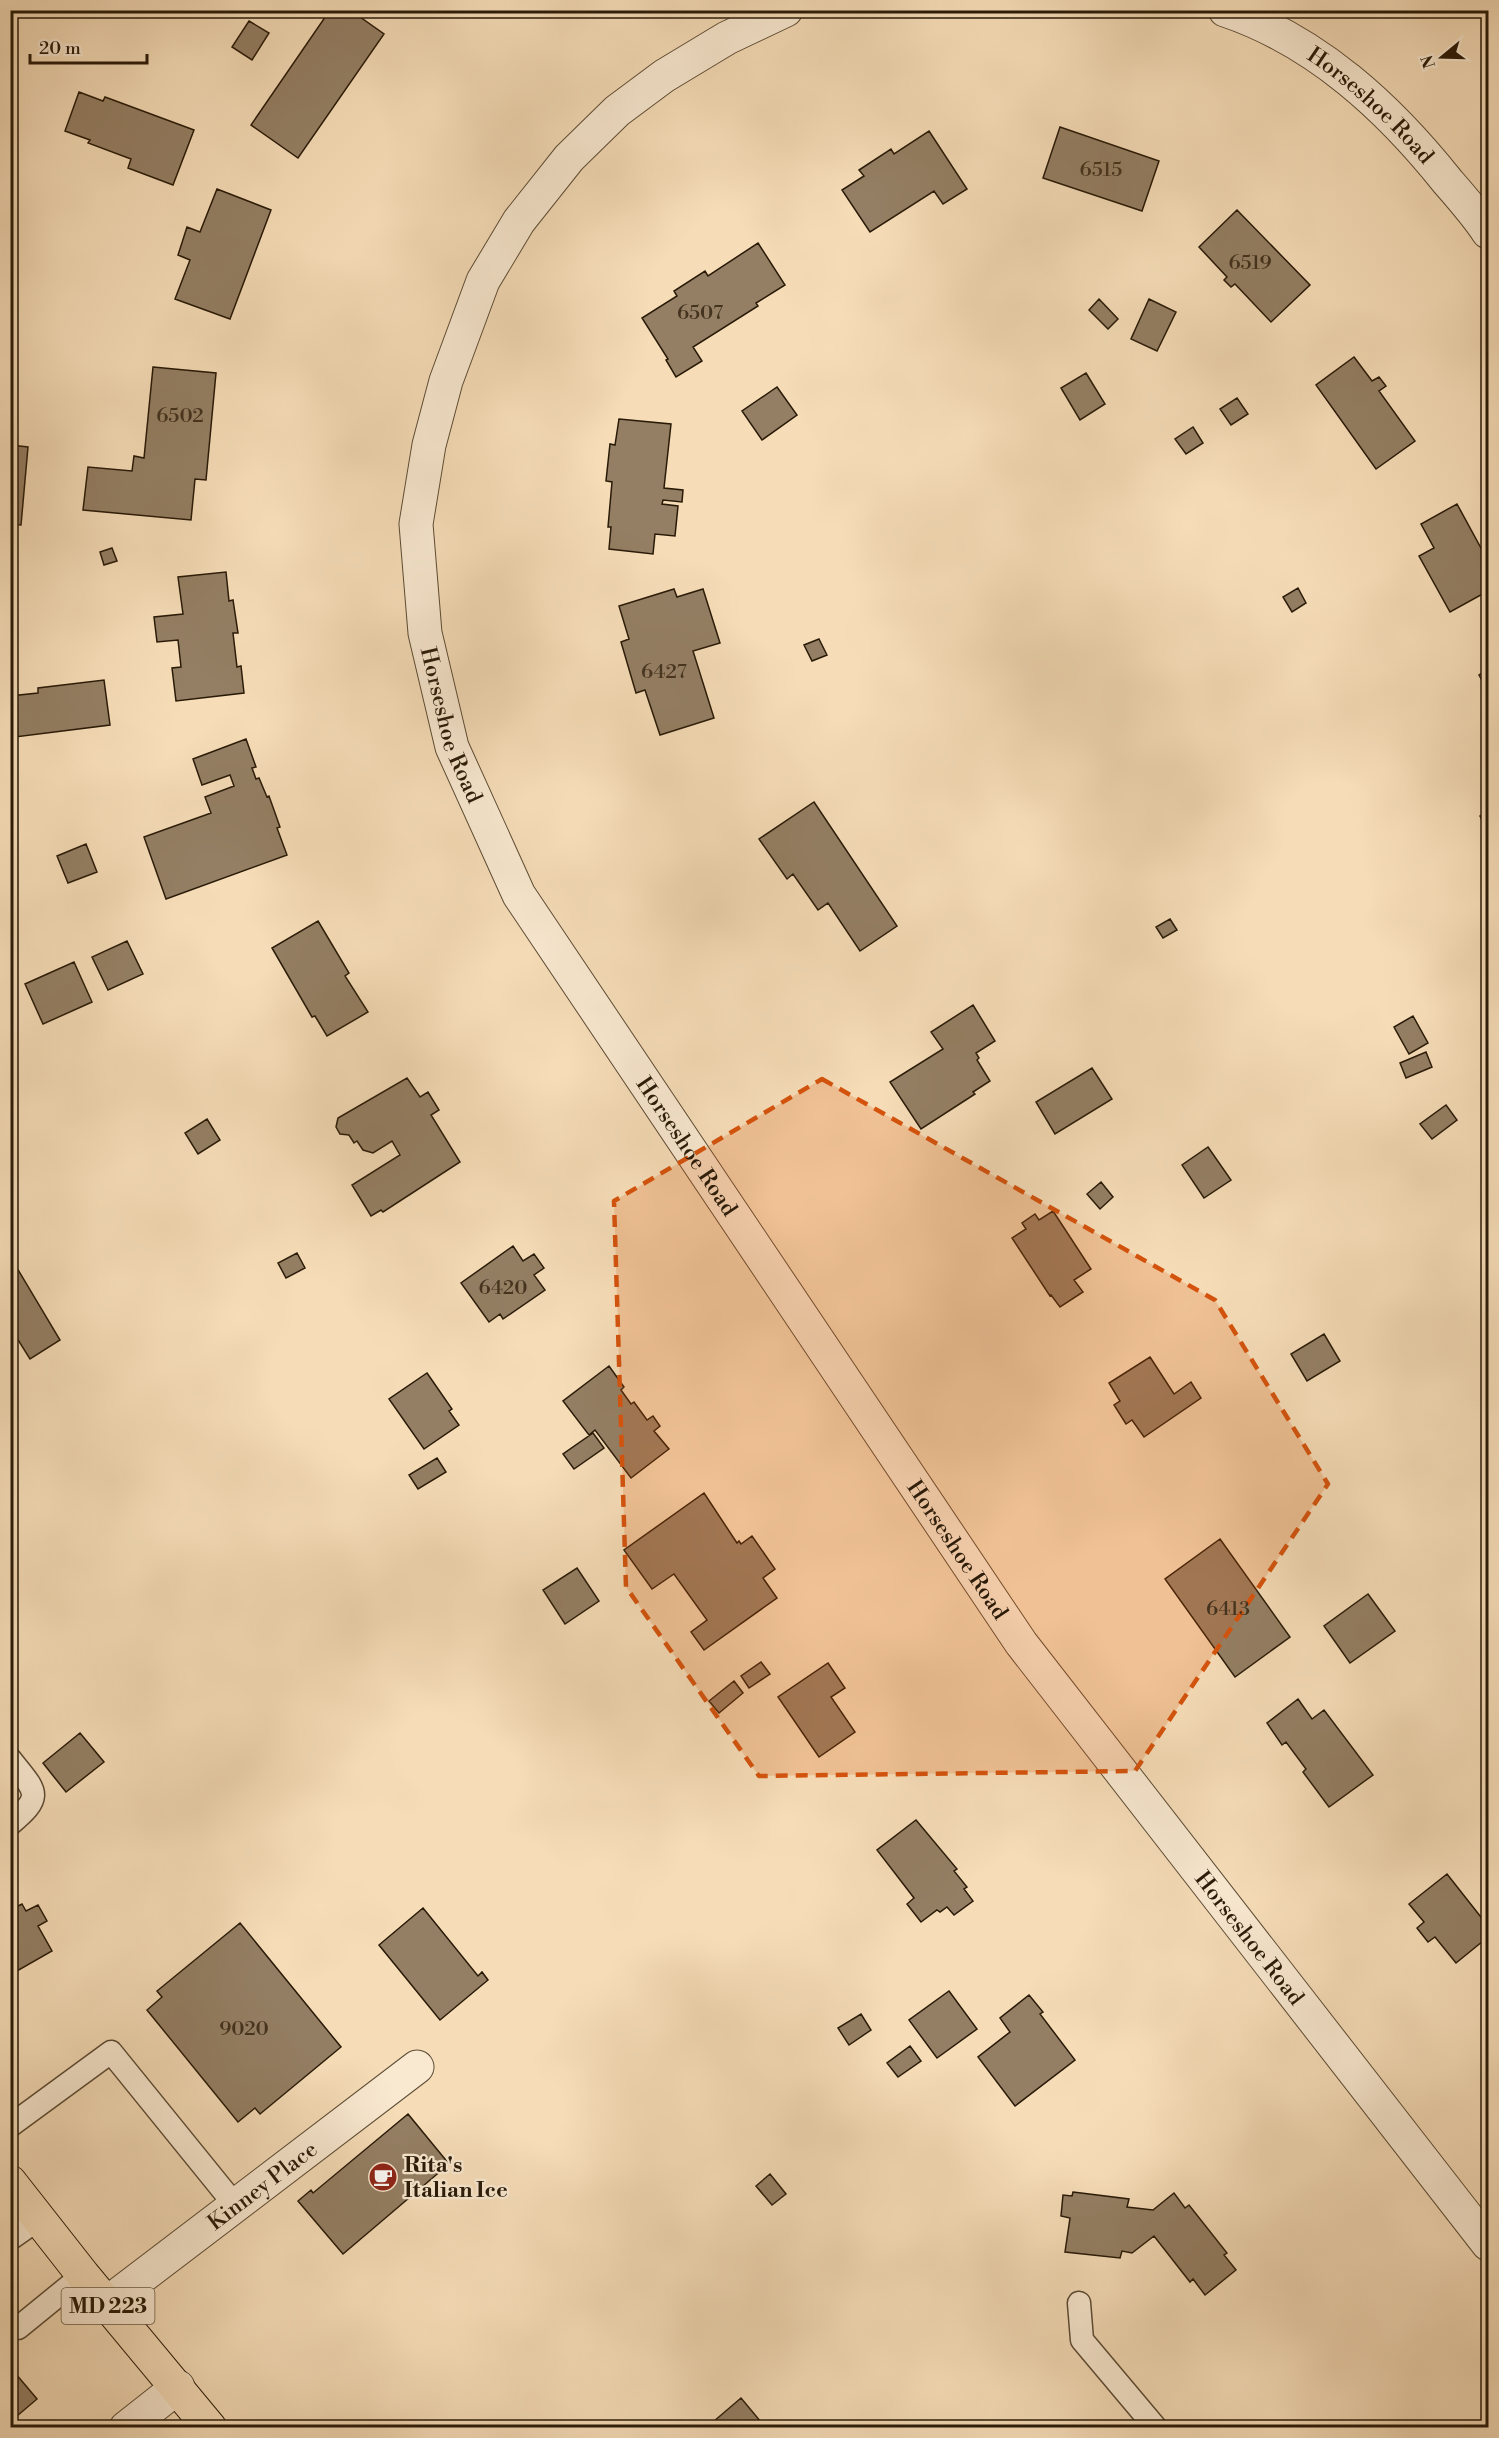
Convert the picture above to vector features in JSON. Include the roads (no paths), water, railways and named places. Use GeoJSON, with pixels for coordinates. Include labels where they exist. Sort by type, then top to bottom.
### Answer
{"type":"FeatureCollection","features":[{"type":"Feature","properties":{"kind":"main road","name":"MD 223"},"geometry":{"type":"LineString","coordinates":[[10,2182],[82,2275],[210,2427]]}},
{"type":"Feature","properties":{"kind":"street","name":"Horseshoe Road"},"geometry":{"type":"LineString","coordinates":[[786,10],[718,43],[664,76],[617,111],[569,158],[519,221],[483,281],[446,381],[429,445],[416,524],[425,633],[452,747],[519,895],[1021,1643],[1488,2244]]}},
{"type":"Feature","properties":{"kind":"street","name":"Horseshoe Road"},"geometry":{"type":"LineString","coordinates":[[1224,10],[1247,18],[1322,58],[1385,110],[1431,160],[1488,232]]}},
{"type":"Feature","properties":{"kind":"street","name":"Kinney Place"},"geometry":{"type":"LineString","coordinates":[[106,2304],[417,2067]]}},
{"type":"Feature","properties":{"kind":"street"},"geometry":{"type":"LineString","coordinates":[[126,2427],[178,2387]]}},
{"type":"Feature","properties":{"kind":"lane"},"geometry":{"type":"LineString","coordinates":[[10,1759],[30,1784],[33,1796],[31,1807],[10,1824]]}},
{"type":"Feature","properties":{"kind":"lane"},"geometry":{"type":"LineString","coordinates":[[10,2126],[111,2052],[235,2205]]}},
{"type":"Feature","properties":{"kind":"lane"},"geometry":{"type":"LineString","coordinates":[[10,2240],[39,2218]]}},
{"type":"Feature","properties":{"kind":"lane"},"geometry":{"type":"LineString","coordinates":[[10,2328],[18,2328],[82,2275]]}},
{"type":"Feature","properties":{"kind":"lane"},"geometry":{"type":"LineString","coordinates":[[1079,2303],[1082,2340],[1156,2427]]}},
{"type":"Feature","properties":{"kind":"place","name":"Rita's Italian Ice"},"geometry":{"type":"Point","coordinates":[383,2177]}}]}
